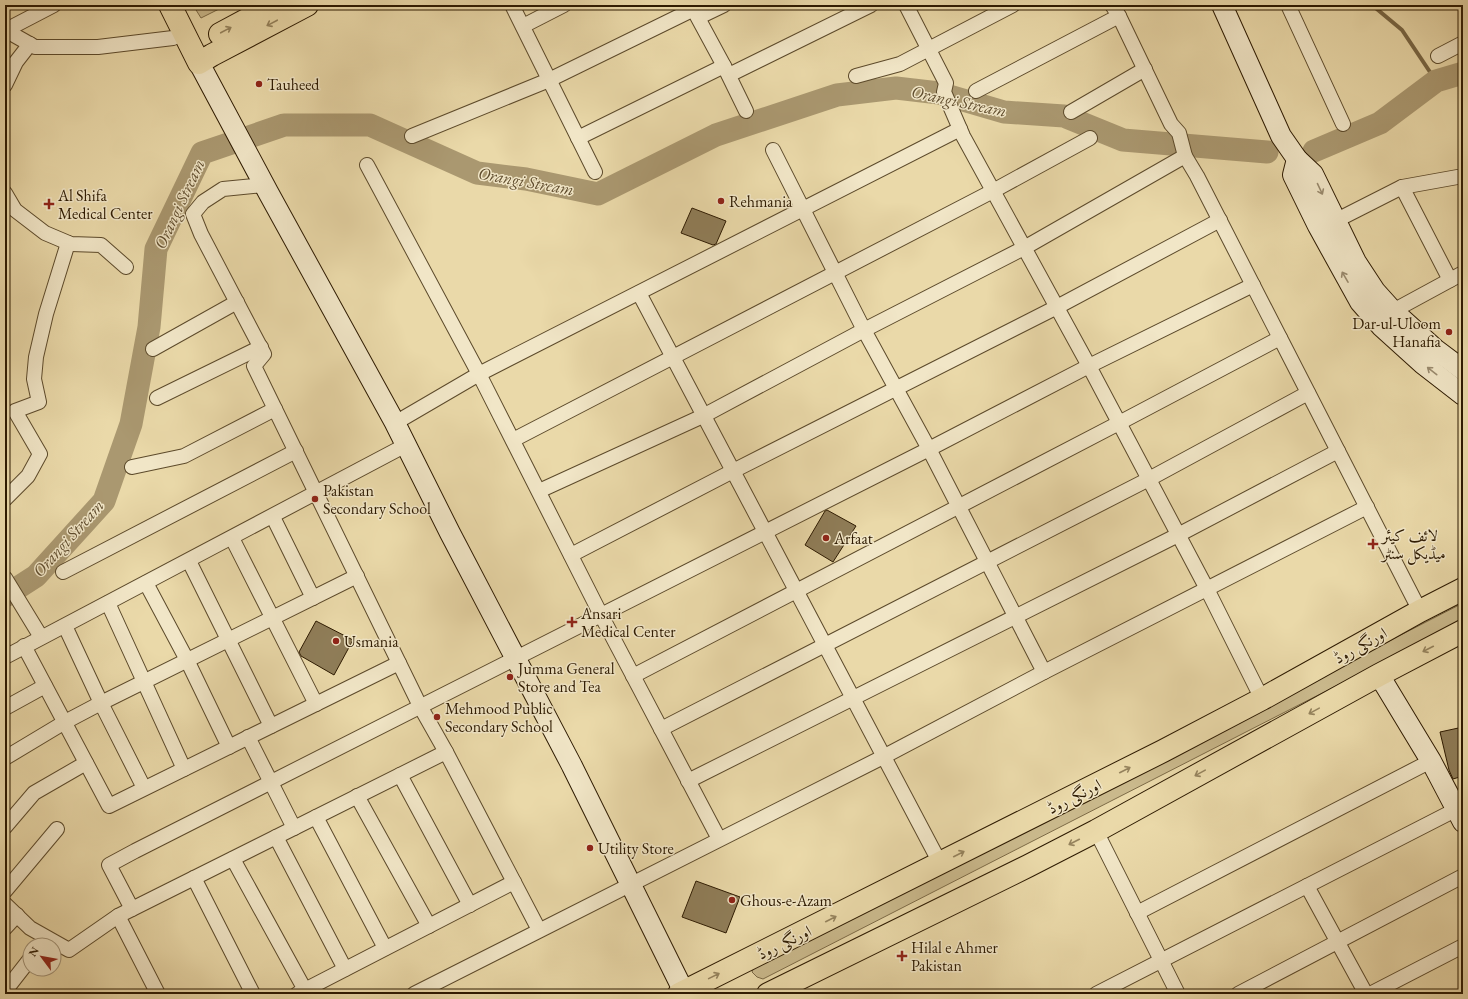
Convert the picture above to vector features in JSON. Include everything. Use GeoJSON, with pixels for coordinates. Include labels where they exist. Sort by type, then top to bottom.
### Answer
{"type":"FeatureCollection","features":[{"type":"Feature","properties":{"kind":"main road"},"geometry":{"type":"LineString","coordinates":[[170,5],[200,53],[266,188],[395,423],[450,533],[572,766],[683,993]]}},
{"type":"Feature","properties":{"kind":"main road"},"geometry":{"type":"LineString","coordinates":[[185,5],[200,53]]}},
{"type":"Feature","properties":{"kind":"main road"},"geometry":{"type":"LineString","coordinates":[[200,53],[274,5]]}},
{"type":"Feature","properties":{"kind":"main road"},"geometry":{"type":"LineString","coordinates":[[200,53],[307,5]]}},
{"type":"Feature","properties":{"kind":"main road"},"geometry":{"type":"LineString","coordinates":[[1222,5],[1281,136],[1297,159],[1313,174],[1356,262],[1375,291],[1393,311],[1435,349],[1463,370]]}},
{"type":"Feature","properties":{"kind":"main road"},"geometry":{"type":"LineString","coordinates":[[1297,159],[1293,175],[1318,226],[1360,302],[1381,326],[1423,364],[1463,395]]}},
{"type":"Feature","properties":{"kind":"main road","name":"اورنگی روڈ"},"geometry":{"type":"LineString","coordinates":[[683,993],[1262,699],[1420,611],[1463,589]]}},
{"type":"Feature","properties":{"kind":"main road"},"geometry":{"type":"LineString","coordinates":[[768,994],[1096,831],[1378,675],[1463,631]]}},
{"type":"Feature","properties":{"kind":"main road"},"geometry":{"type":"LineString","coordinates":[[1378,675],[1461,812]]}},
{"type":"Feature","properties":{"kind":"street"},"geometry":{"type":"LineString","coordinates":[[512,5],[595,172]]}},
{"type":"Feature","properties":{"kind":"street"},"geometry":{"type":"LineString","coordinates":[[523,26],[564,5]]}},
{"type":"Feature","properties":{"kind":"street"},"geometry":{"type":"LineString","coordinates":[[412,136],[549,80],[695,11],[724,5]]}},
{"type":"Feature","properties":{"kind":"street"},"geometry":{"type":"LineString","coordinates":[[578,138],[871,5]]}},
{"type":"Feature","properties":{"kind":"street"},"geometry":{"type":"LineString","coordinates":[[906,5],[946,83],[944,92],[961,133],[1089,366],[1207,589],[1262,699]]}},
{"type":"Feature","properties":{"kind":"street"},"geometry":{"type":"LineString","coordinates":[[856,76],[900,64],[1013,5]]}},
{"type":"Feature","properties":{"kind":"street"},"geometry":{"type":"LineString","coordinates":[[1288,5],[1342,124]]}},
{"type":"Feature","properties":{"kind":"street"},"geometry":{"type":"LineString","coordinates":[[5,29],[51,6]]}},
{"type":"Feature","properties":{"kind":"street"},"geometry":{"type":"LineString","coordinates":[[976,91],[1115,10],[1171,124],[1179,133],[1185,156],[1220,220],[1420,611]]}},
{"type":"Feature","properties":{"kind":"street"},"geometry":{"type":"LineString","coordinates":[[695,11],[746,111]]}},
{"type":"Feature","properties":{"kind":"street"},"geometry":{"type":"LineString","coordinates":[[5,29],[35,47],[98,47],[173,38],[200,53]]}},
{"type":"Feature","properties":{"kind":"street"},"geometry":{"type":"LineString","coordinates":[[1438,56],[1463,43]]}},
{"type":"Feature","properties":{"kind":"street"},"geometry":{"type":"LineString","coordinates":[[5,85],[16,62],[30,44]]}},
{"type":"Feature","properties":{"kind":"street"},"geometry":{"type":"LineString","coordinates":[[1071,112],[1145,70]]}},
{"type":"Feature","properties":{"kind":"street"},"geometry":{"type":"LineString","coordinates":[[395,423],[479,374],[803,209],[961,133]]}},
{"type":"Feature","properties":{"kind":"street"},"geometry":{"type":"LineString","coordinates":[[513,440],[993,191],[1090,138]]}},
{"type":"Feature","properties":{"kind":"street"},"geometry":{"type":"LineString","coordinates":[[773,150],[864,330],[928,449],[1044,672]]}},
{"type":"Feature","properties":{"kind":"street"},"geometry":{"type":"LineString","coordinates":[[539,491],[703,416],[864,330],[1024,248],[1185,156]]}},
{"type":"Feature","properties":{"kind":"street"},"geometry":{"type":"LineString","coordinates":[[367,166],[479,374],[601,615],[719,839]]}},
{"type":"Feature","properties":{"kind":"street"},"geometry":{"type":"LineString","coordinates":[[1335,221],[1402,187],[1463,176]]}},
{"type":"Feature","properties":{"kind":"street"},"geometry":{"type":"LineString","coordinates":[[1402,187],[1450,280]]}},
{"type":"Feature","properties":{"kind":"street"},"geometry":{"type":"LineString","coordinates":[[266,188],[223,189],[203,202],[192,214],[264,354],[254,366],[420,706],[446,752],[539,930]]}},
{"type":"Feature","properties":{"kind":"street"},"geometry":{"type":"LineString","coordinates":[[5,193],[15,210],[45,233],[68,243],[101,245],[126,267]]}},
{"type":"Feature","properties":{"kind":"street"},"geometry":{"type":"LineString","coordinates":[[571,555],[732,471],[1056,307],[1220,220]]}},
{"type":"Feature","properties":{"kind":"street"},"geometry":{"type":"LineString","coordinates":[[5,499],[28,476],[40,454],[15,411],[39,402],[34,379],[36,357],[46,314],[68,243]]}},
{"type":"Feature","properties":{"kind":"street"},"geometry":{"type":"LineString","coordinates":[[1393,311],[1463,273]]}},
{"type":"Feature","properties":{"kind":"street"},"geometry":{"type":"LineString","coordinates":[[132,909],[109,865],[1089,366],[1253,285]]}},
{"type":"Feature","properties":{"kind":"street"},"geometry":{"type":"LineString","coordinates":[[639,293],[940,863]]}},
{"type":"Feature","properties":{"kind":"street"},"geometry":{"type":"LineString","coordinates":[[153,348],[237,302]]}},
{"type":"Feature","properties":{"kind":"street"},"geometry":{"type":"LineString","coordinates":[[633,676],[1280,338]]}},
{"type":"Feature","properties":{"kind":"street"},"geometry":{"type":"LineString","coordinates":[[157,398],[260,347]]}},
{"type":"Feature","properties":{"kind":"street"},"geometry":{"type":"LineString","coordinates":[[661,729],[1149,479],[1308,393]]}},
{"type":"Feature","properties":{"kind":"street"},"geometry":{"type":"LineString","coordinates":[[132,467],[184,456],[275,409]]}},
{"type":"Feature","properties":{"kind":"street"},"geometry":{"type":"LineString","coordinates":[[5,657],[406,446]]}},
{"type":"Feature","properties":{"kind":"street"},"geometry":{"type":"LineString","coordinates":[[63,572],[296,451]]}},
{"type":"Feature","properties":{"kind":"street"},"geometry":{"type":"LineString","coordinates":[[688,781],[1178,534],[1338,451]]}},
{"type":"Feature","properties":{"kind":"street"},"geometry":{"type":"LineString","coordinates":[[414,994],[883,757],[1044,672],[1367,507]]}},
{"type":"Feature","properties":{"kind":"street"},"geometry":{"type":"LineString","coordinates":[[273,516],[313,598]]}},
{"type":"Feature","properties":{"kind":"street"},"geometry":{"type":"LineString","coordinates":[[232,538],[316,704]]}},
{"type":"Feature","properties":{"kind":"street"},"geometry":{"type":"LineString","coordinates":[[189,561],[271,726]]}},
{"type":"Feature","properties":{"kind":"street"},"geometry":{"type":"LineString","coordinates":[[5,758],[65,722],[101,703],[357,576]]}},
{"type":"Feature","properties":{"kind":"street"},"geometry":{"type":"LineString","coordinates":[[5,578],[42,637]]}},
{"type":"Feature","properties":{"kind":"street"},"geometry":{"type":"LineString","coordinates":[[146,583],[187,660],[229,747]]}},
{"type":"Feature","properties":{"kind":"street"},"geometry":{"type":"LineString","coordinates":[[108,603],[184,769]]}},
{"type":"Feature","properties":{"kind":"street"},"geometry":{"type":"LineString","coordinates":[[65,626],[101,703],[144,788]]}},
{"type":"Feature","properties":{"kind":"street"},"geometry":{"type":"LineString","coordinates":[[24,646],[109,806],[399,663]]}},
{"type":"Feature","properties":{"kind":"street"},"geometry":{"type":"LineString","coordinates":[[5,708],[45,686]]}},
{"type":"Feature","properties":{"kind":"street"},"geometry":{"type":"LineString","coordinates":[[248,737],[294,828]]}},
{"type":"Feature","properties":{"kind":"street"},"geometry":{"type":"LineString","coordinates":[[62,947],[69,950],[118,916],[446,752]]}},
{"type":"Feature","properties":{"kind":"street"},"geometry":{"type":"LineString","coordinates":[[1137,912],[1431,761]]}},
{"type":"Feature","properties":{"kind":"street"},"geometry":{"type":"LineString","coordinates":[[5,827],[34,793],[86,763]]}},
{"type":"Feature","properties":{"kind":"street"},"geometry":{"type":"LineString","coordinates":[[400,775],[470,905]]}},
{"type":"Feature","properties":{"kind":"street"},"geometry":{"type":"LineString","coordinates":[[357,796],[429,926]]}},
{"type":"Feature","properties":{"kind":"street"},"geometry":{"type":"LineString","coordinates":[[1096,994],[1306,886],[1461,812]]}},
{"type":"Feature","properties":{"kind":"street"},"geometry":{"type":"LineString","coordinates":[[316,817],[385,948]]}},
{"type":"Feature","properties":{"kind":"street"},"geometry":{"type":"LineString","coordinates":[[5,891],[57,829]]}},
{"type":"Feature","properties":{"kind":"street"},"geometry":{"type":"LineString","coordinates":[[1096,831],[1178,994]]}},
{"type":"Feature","properties":{"kind":"street"},"geometry":{"type":"LineString","coordinates":[[276,837],[345,969]]}},
{"type":"Feature","properties":{"kind":"street"},"geometry":{"type":"LineString","coordinates":[[233,859],[301,992],[514,882]]}},
{"type":"Feature","properties":{"kind":"street"},"geometry":{"type":"LineString","coordinates":[[1238,994],[1463,876]]}},
{"type":"Feature","properties":{"kind":"street"},"geometry":{"type":"LineString","coordinates":[[194,878],[253,994]]}},
{"type":"Feature","properties":{"kind":"street"},"geometry":{"type":"LineString","coordinates":[[1306,886],[1366,994]]}},
{"type":"Feature","properties":{"kind":"street"},"geometry":{"type":"LineString","coordinates":[[5,904],[40,937]]}},
{"type":"Feature","properties":{"kind":"street"},"geometry":{"type":"LineString","coordinates":[[5,928],[17,915]]}},
{"type":"Feature","properties":{"kind":"street"},"geometry":{"type":"LineString","coordinates":[[118,916],[158,994]]}},
{"type":"Feature","properties":{"kind":"street"},"geometry":{"type":"LineString","coordinates":[[1370,994],[1463,946]]}},
{"type":"Feature","properties":{"kind":"street"},"geometry":{"type":"LineString","coordinates":[[5,991],[22,969]]}},
{"type":"Feature","properties":{"kind":"shaded area"},"geometry":{"type":"Polygon","coordinates":[[[193,5],[227,5],[201,18],[193,5]]]}},
{"type":"Feature","properties":{"kind":"shaded area"},"geometry":{"type":"Polygon","coordinates":[[[1463,603],[1463,621],[763,979],[757,977],[752,972],[754,967],[1463,603]]]}},
{"type":"Feature","properties":{"kind":"building"},"geometry":{"type":"Polygon","coordinates":[[[692,208],[726,221],[716,244],[713,245],[681,233],[692,208]]]}},
{"type":"Feature","properties":{"kind":"building"},"geometry":{"type":"Polygon","coordinates":[[[827,510],[856,526],[833,562],[805,545],[827,510]]]}},
{"type":"Feature","properties":{"kind":"building"},"geometry":{"type":"Polygon","coordinates":[[[316,621],[353,640],[334,675],[301,656],[299,652],[316,621]]]}},
{"type":"Feature","properties":{"kind":"building"},"geometry":{"type":"Polygon","coordinates":[[[1463,727],[1463,776],[1453,779],[1449,770],[1440,732],[1463,727]]]}},
{"type":"Feature","properties":{"kind":"building"},"geometry":{"type":"Polygon","coordinates":[[[696,881],[740,897],[726,933],[682,917],[696,881]]]}},
{"type":"Feature","properties":{"kind":"waterway"},"geometry":{"type":"LineString","coordinates":[[1372,5],[1402,30],[1436,81]]}},
{"type":"Feature","properties":{"kind":"waterway","name":"Orangi Stream"},"geometry":{"type":"LineString","coordinates":[[1314,151],[1380,123],[1436,81],[1463,73]]}},
{"type":"Feature","properties":{"kind":"waterway","name":"Orangi Stream"},"geometry":{"type":"LineString","coordinates":[[5,596],[36,576],[104,501],[131,424],[149,327],[156,249],[202,153],[284,125],[370,125],[477,173],[526,179],[598,194],[716,135],[837,95],[896,88],[939,93],[1004,112],[1064,116],[1123,140],[1267,152]]}},
{"type":"Feature","properties":{"kind":"place","name":"Tauheed"},"geometry":{"type":"Point","coordinates":[259,84]}},
{"type":"Feature","properties":{"kind":"place","name":"Rehmania"},"geometry":{"type":"Point","coordinates":[721,201]}},
{"type":"Feature","properties":{"kind":"place","name":"Al Shifa Medical Center"},"geometry":{"type":"Point","coordinates":[49,204]}},
{"type":"Feature","properties":{"kind":"place","name":"Dar-ul-Uloom Hanafia"},"geometry":{"type":"Point","coordinates":[1449,332]}},
{"type":"Feature","properties":{"kind":"place","name":"Pakistan Secondary School"},"geometry":{"type":"Point","coordinates":[315,499]}},
{"type":"Feature","properties":{"kind":"place","name":"Arfaat"},"geometry":{"type":"Point","coordinates":[826,538]}},
{"type":"Feature","properties":{"kind":"place","name":"لائف کیئر میڈیکل سنٹر"},"geometry":{"type":"Point","coordinates":[1373,544]}},
{"type":"Feature","properties":{"kind":"place","name":"Ansari Medical Center"},"geometry":{"type":"Point","coordinates":[572,622]}},
{"type":"Feature","properties":{"kind":"place","name":"Usmania"},"geometry":{"type":"Point","coordinates":[336,641]}},
{"type":"Feature","properties":{"kind":"place","name":"Jumma General Store and Tea"},"geometry":{"type":"Point","coordinates":[510,677]}},
{"type":"Feature","properties":{"kind":"place","name":"Mehmood Public Secondary School"},"geometry":{"type":"Point","coordinates":[437,717]}},
{"type":"Feature","properties":{"kind":"place","name":"Utility Store"},"geometry":{"type":"Point","coordinates":[590,848]}},
{"type":"Feature","properties":{"kind":"place","name":"Ghous-e-Azam"},"geometry":{"type":"Point","coordinates":[732,900]}},
{"type":"Feature","properties":{"kind":"place","name":"Hilal e Ahmer Pakistan"},"geometry":{"type":"Point","coordinates":[902,956]}}]}
